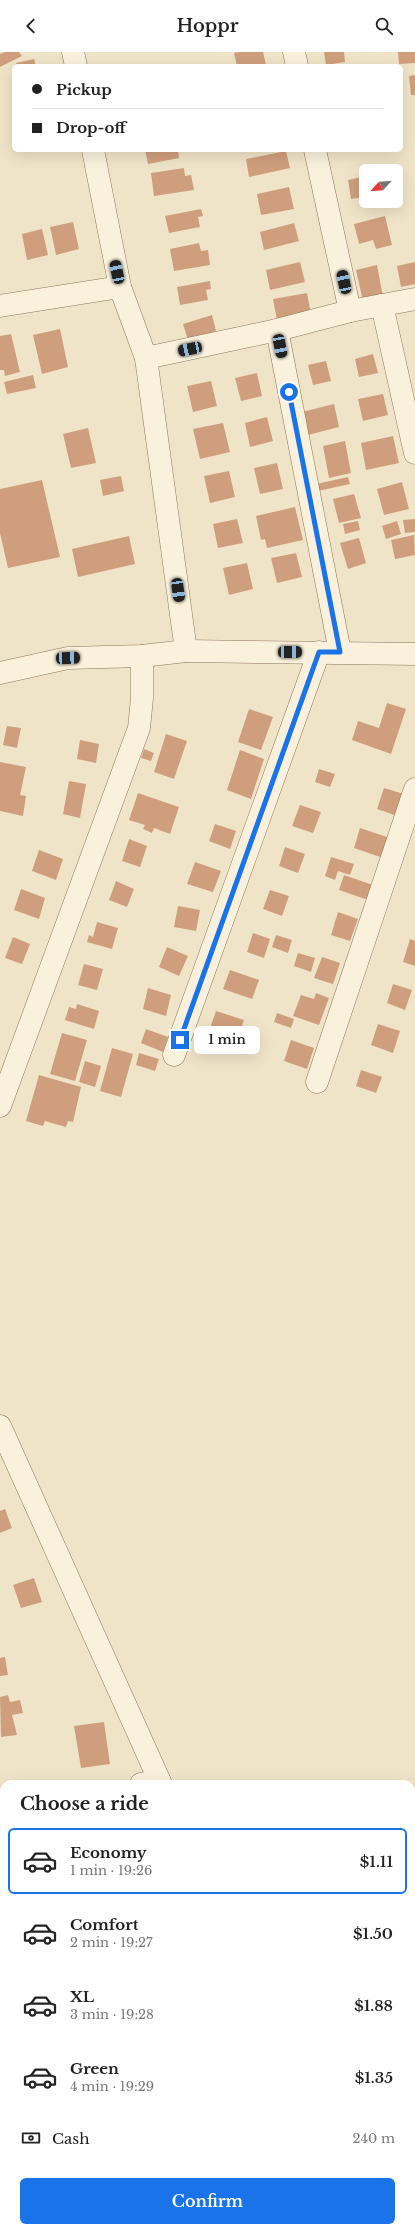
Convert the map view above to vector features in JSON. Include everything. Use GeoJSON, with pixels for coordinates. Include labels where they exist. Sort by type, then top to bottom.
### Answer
{"type":"FeatureCollection","features":[{"type":"Feature","properties":{"kind":"street"},"geometry":{"type":"LineString","coordinates":[[73,52],[76,64]]}},
{"type":"Feature","properties":{"kind":"street"},"geometry":{"type":"LineString","coordinates":[[294,52],[297,64]]}},
{"type":"Feature","properties":{"kind":"street"},"geometry":{"type":"LineString","coordinates":[[93,152],[120,287],[146,358],[186,651]]}},
{"type":"Feature","properties":{"kind":"street"},"geometry":{"type":"LineString","coordinates":[[315,152],[350,312]]}},
{"type":"Feature","properties":{"kind":"street"},"geometry":{"type":"LineString","coordinates":[[0,306],[120,287]]}},
{"type":"Feature","properties":{"kind":"street"},"geometry":{"type":"LineString","coordinates":[[146,358],[277,330],[350,312],[415,299]]}},
{"type":"Feature","properties":{"kind":"street"},"geometry":{"type":"LineString","coordinates":[[382,305],[415,453]]}},
{"type":"Feature","properties":{"kind":"street"},"geometry":{"type":"LineString","coordinates":[[174,1056],[330,652],[277,330]]}},
{"type":"Feature","properties":{"kind":"street"},"geometry":{"type":"LineString","coordinates":[[0,673],[68,658],[142,656],[186,651],[415,654]]}},
{"type":"Feature","properties":{"kind":"street"},"geometry":{"type":"LineString","coordinates":[[0,1106],[139,728],[142,698],[142,656]]}},
{"type":"Feature","properties":{"kind":"street"},"geometry":{"type":"LineString","coordinates":[[316,1082],[415,789]]}},
{"type":"Feature","properties":{"kind":"street"},"geometry":{"type":"LineString","coordinates":[[0,1426],[8,1463],[153,1780]]}},
{"type":"Feature","properties":{"kind":"building"},"geometry":{"type":"Polygon","coordinates":[[[5,52],[19,52],[22,56],[0,67],[0,54],[5,52]]]}},
{"type":"Feature","properties":{"kind":"building"},"geometry":{"type":"Polygon","coordinates":[[[263,52],[266,64],[237,64],[234,53],[263,52]]]}},
{"type":"Feature","properties":{"kind":"building"},"geometry":{"type":"Polygon","coordinates":[[[324,52],[344,52],[345,62],[326,64],[324,52]]]}},
{"type":"Feature","properties":{"kind":"building"},"geometry":{"type":"Polygon","coordinates":[[[398,52],[415,52],[415,63],[399,64],[398,52]]]}},
{"type":"Feature","properties":{"kind":"building"},"geometry":{"type":"Polygon","coordinates":[[[34,59],[35,64],[16,64],[34,59]]]}},
{"type":"Feature","properties":{"kind":"building"},"geometry":{"type":"Polygon","coordinates":[[[415,75],[415,95],[411,95],[409,76],[415,75]]]}},
{"type":"Feature","properties":{"kind":"building"},"geometry":{"type":"Polygon","coordinates":[[[145,152],[178,152],[179,158],[148,164],[145,152]]]}},
{"type":"Feature","properties":{"kind":"building"},"geometry":{"type":"Polygon","coordinates":[[[286,152],[290,168],[249,177],[246,159],[286,152]]]}},
{"type":"Feature","properties":{"kind":"building"},"geometry":{"type":"Polygon","coordinates":[[[184,168],[185,176],[191,175],[194,190],[154,196],[151,173],[184,168]]]}},
{"type":"Feature","properties":{"kind":"building"},"geometry":{"type":"Polygon","coordinates":[[[359,178],[359,198],[351,199],[348,180],[359,178]]]}},
{"type":"Feature","properties":{"kind":"building"},"geometry":{"type":"Polygon","coordinates":[[[289,187],[294,209],[261,215],[257,194],[289,187]]]}},
{"type":"Feature","properties":{"kind":"building"},"geometry":{"type":"Polygon","coordinates":[[[201,209],[203,216],[198,217],[200,227],[169,233],[165,216],[201,209]]]}},
{"type":"Feature","properties":{"kind":"building"},"geometry":{"type":"Polygon","coordinates":[[[385,216],[392,245],[376,249],[373,240],[359,244],[354,224],[385,216]]]}},
{"type":"Feature","properties":{"kind":"building"},"geometry":{"type":"Polygon","coordinates":[[[73,222],[79,249],[56,255],[50,227],[73,222]]]}},
{"type":"Feature","properties":{"kind":"building"},"geometry":{"type":"Polygon","coordinates":[[[294,223],[299,241],[264,250],[260,232],[294,223]]]}},
{"type":"Feature","properties":{"kind":"building"},"geometry":{"type":"Polygon","coordinates":[[[42,229],[48,255],[27,260],[22,234],[42,229]]]}},
{"type":"Feature","properties":{"kind":"building"},"geometry":{"type":"Polygon","coordinates":[[[199,243],[201,251],[208,250],[210,265],[174,271],[170,249],[199,243]]]}},
{"type":"Feature","properties":{"kind":"building"},"geometry":{"type":"Polygon","coordinates":[[[300,262],[305,282],[270,290],[266,270],[300,262]]]}},
{"type":"Feature","properties":{"kind":"building"},"geometry":{"type":"Polygon","coordinates":[[[415,262],[415,284],[401,287],[397,266],[415,262]]]}},
{"type":"Feature","properties":{"kind":"building"},"geometry":{"type":"Polygon","coordinates":[[[377,265],[383,297],[363,301],[356,270],[377,265]]]}},
{"type":"Feature","properties":{"kind":"building"},"geometry":{"type":"Polygon","coordinates":[[[210,281],[211,289],[206,290],[208,300],[180,305],[177,287],[210,281]]]}},
{"type":"Feature","properties":{"kind":"building"},"geometry":{"type":"Polygon","coordinates":[[[307,293],[311,314],[277,320],[273,299],[307,293]]]}},
{"type":"Feature","properties":{"kind":"building"},"geometry":{"type":"Polygon","coordinates":[[[212,315],[216,331],[188,340],[183,324],[212,315]]]}},
{"type":"Feature","properties":{"kind":"building"},"geometry":{"type":"Polygon","coordinates":[[[60,329],[68,367],[42,374],[33,335],[60,329]]]}},
{"type":"Feature","properties":{"kind":"building"},"geometry":{"type":"Polygon","coordinates":[[[11,334],[20,372],[5,376],[4,370],[0,370],[0,336],[11,334]]]}},
{"type":"Feature","properties":{"kind":"building"},"geometry":{"type":"Polygon","coordinates":[[[373,354],[378,373],[359,377],[355,359],[373,354]]]}},
{"type":"Feature","properties":{"kind":"building"},"geometry":{"type":"Polygon","coordinates":[[[326,361],[331,381],[313,385],[308,365],[326,361]]]}},
{"type":"Feature","properties":{"kind":"building"},"geometry":{"type":"Polygon","coordinates":[[[257,373],[262,396],[241,401],[235,378],[257,373]]]}},
{"type":"Feature","properties":{"kind":"building"},"geometry":{"type":"Polygon","coordinates":[[[33,375],[36,388],[7,394],[4,382],[33,375]]]}},
{"type":"Feature","properties":{"kind":"building"},"geometry":{"type":"Polygon","coordinates":[[[211,381],[217,406],[193,412],[187,386],[211,381]]]}},
{"type":"Feature","properties":{"kind":"building"},"geometry":{"type":"Polygon","coordinates":[[[383,394],[388,415],[363,421],[358,399],[383,394]]]}},
{"type":"Feature","properties":{"kind":"building"},"geometry":{"type":"Polygon","coordinates":[[[334,404],[339,427],[308,435],[302,412],[334,404]]]}},
{"type":"Feature","properties":{"kind":"building"},"geometry":{"type":"Polygon","coordinates":[[[267,417],[273,441],[250,447],[245,423],[267,417]]]}},
{"type":"Feature","properties":{"kind":"building"},"geometry":{"type":"Polygon","coordinates":[[[223,423],[230,452],[200,459],[193,429],[223,423]]]}},
{"type":"Feature","properties":{"kind":"building"},"geometry":{"type":"Polygon","coordinates":[[[88,428],[96,463],[71,468],[63,434],[88,428]]]}},
{"type":"Feature","properties":{"kind":"building"},"geometry":{"type":"Polygon","coordinates":[[[393,436],[399,463],[366,470],[361,443],[393,436]]]}},
{"type":"Feature","properties":{"kind":"building"},"geometry":{"type":"Polygon","coordinates":[[[345,441],[351,473],[329,478],[323,446],[345,441]]]}},
{"type":"Feature","properties":{"kind":"building"},"geometry":{"type":"Polygon","coordinates":[[[277,463],[283,489],[260,494],[254,468],[277,463]]]}},
{"type":"Feature","properties":{"kind":"building"},"geometry":{"type":"Polygon","coordinates":[[[229,471],[235,497],[210,503],[204,476],[229,471]]]}},
{"type":"Feature","properties":{"kind":"building"},"geometry":{"type":"Polygon","coordinates":[[[121,476],[124,491],[103,496],[100,480],[121,476]]]}},
{"type":"Feature","properties":{"kind":"building"},"geometry":{"type":"Polygon","coordinates":[[[348,477],[350,484],[318,491],[316,484],[348,477]]]}},
{"type":"Feature","properties":{"kind":"building"},"geometry":{"type":"Polygon","coordinates":[[[42,480],[60,557],[8,568],[0,533],[0,489],[42,480]]]}},
{"type":"Feature","properties":{"kind":"building"},"geometry":{"type":"Polygon","coordinates":[[[402,482],[409,509],[384,515],[377,489],[402,482]]]}},
{"type":"Feature","properties":{"kind":"building"},"geometry":{"type":"Polygon","coordinates":[[[354,494],[361,518],[339,523],[333,499],[354,494]]]}},
{"type":"Feature","properties":{"kind":"building"},"geometry":{"type":"Polygon","coordinates":[[[295,507],[303,540],[267,548],[265,539],[261,540],[256,516],[295,507]]]}},
{"type":"Feature","properties":{"kind":"building"},"geometry":{"type":"Polygon","coordinates":[[[237,519],[243,543],[218,548],[213,524],[237,519]]]}},
{"type":"Feature","properties":{"kind":"building"},"geometry":{"type":"Polygon","coordinates":[[[415,519],[415,532],[405,533],[403,520],[415,519]]]}},
{"type":"Feature","properties":{"kind":"building"},"geometry":{"type":"Polygon","coordinates":[[[358,521],[360,530],[345,534],[343,524],[358,521]]]}},
{"type":"Feature","properties":{"kind":"building"},"geometry":{"type":"Polygon","coordinates":[[[397,521],[401,534],[386,539],[382,526],[397,521]]]}},
{"type":"Feature","properties":{"kind":"building"},"geometry":{"type":"Polygon","coordinates":[[[414,535],[415,555],[395,559],[391,540],[414,535]]]}},
{"type":"Feature","properties":{"kind":"building"},"geometry":{"type":"Polygon","coordinates":[[[129,536],[135,564],[78,577],[72,549],[129,536]]]}},
{"type":"Feature","properties":{"kind":"building"},"geometry":{"type":"Polygon","coordinates":[[[359,538],[366,563],[348,569],[340,543],[359,538]]]}},
{"type":"Feature","properties":{"kind":"building"},"geometry":{"type":"Polygon","coordinates":[[[296,553],[302,577],[277,583],[271,558],[296,553]]]}},
{"type":"Feature","properties":{"kind":"building"},"geometry":{"type":"Polygon","coordinates":[[[247,563],[253,589],[229,595],[223,568],[247,563]]]}},
{"type":"Feature","properties":{"kind":"building"},"geometry":{"type":"Polygon","coordinates":[[[387,703],[406,709],[391,754],[352,740],[358,721],[379,728],[387,703]]]}},
{"type":"Feature","properties":{"kind":"building"},"geometry":{"type":"Polygon","coordinates":[[[249,709],[273,717],[261,750],[238,742],[249,709]]]}},
{"type":"Feature","properties":{"kind":"building"},"geometry":{"type":"Polygon","coordinates":[[[7,726],[21,728],[17,748],[3,745],[7,726]]]}},
{"type":"Feature","properties":{"kind":"building"},"geometry":{"type":"Polygon","coordinates":[[[166,734],[187,741],[174,779],[154,772],[166,734]]]}},
{"type":"Feature","properties":{"kind":"building"},"geometry":{"type":"Polygon","coordinates":[[[80,740],[99,744],[96,763],[77,759],[80,740]]]}},
{"type":"Feature","properties":{"kind":"building"},"geometry":{"type":"Polygon","coordinates":[[[144,749],[154,753],[151,761],[141,758],[144,749]]]}},
{"type":"Feature","properties":{"kind":"building"},"geometry":{"type":"Polygon","coordinates":[[[240,750],[264,759],[251,799],[227,790],[240,750]]]}},
{"type":"Feature","properties":{"kind":"building"},"geometry":{"type":"Polygon","coordinates":[[[0,762],[26,767],[20,795],[26,796],[23,816],[0,811],[0,762]]]}},
{"type":"Feature","properties":{"kind":"building"},"geometry":{"type":"Polygon","coordinates":[[[319,769],[335,774],[330,787],[315,782],[319,769]]]}},
{"type":"Feature","properties":{"kind":"building"},"geometry":{"type":"Polygon","coordinates":[[[69,781],[86,784],[80,818],[63,814],[69,781]]]}},
{"type":"Feature","properties":{"kind":"building"},"geometry":{"type":"Polygon","coordinates":[[[384,788],[404,794],[397,816],[377,809],[384,788]]]}},
{"type":"Feature","properties":{"kind":"building"},"geometry":{"type":"Polygon","coordinates":[[[138,793],[179,807],[170,834],[154,828],[152,833],[143,829],[145,825],[129,820],[138,793]]]}},
{"type":"Feature","properties":{"kind":"building"},"geometry":{"type":"Polygon","coordinates":[[[300,805],[321,812],[313,833],[292,826],[300,805]]]}},
{"type":"Feature","properties":{"kind":"building"},"geometry":{"type":"Polygon","coordinates":[[[215,824],[236,831],[230,849],[209,841],[215,824]]]}},
{"type":"Feature","properties":{"kind":"building"},"geometry":{"type":"Polygon","coordinates":[[[360,828],[390,838],[383,858],[354,848],[360,828]]]}},
{"type":"Feature","properties":{"kind":"building"},"geometry":{"type":"Polygon","coordinates":[[[129,839],[147,846],[140,867],[122,861],[129,839]]]}},
{"type":"Feature","properties":{"kind":"building"},"geometry":{"type":"Polygon","coordinates":[[[285,847],[305,854],[298,873],[279,866],[285,847]]]}},
{"type":"Feature","properties":{"kind":"building"},"geometry":{"type":"Polygon","coordinates":[[[39,850],[63,859],[56,880],[32,871],[39,850]]]}},
{"type":"Feature","properties":{"kind":"building"},"geometry":{"type":"Polygon","coordinates":[[[331,857],[354,864],[350,875],[338,871],[335,880],[325,876],[331,857]]]}},
{"type":"Feature","properties":{"kind":"building"},"geometry":{"type":"Polygon","coordinates":[[[195,862],[221,871],[213,892],[187,884],[195,862]]]}},
{"type":"Feature","properties":{"kind":"building"},"geometry":{"type":"Polygon","coordinates":[[[344,875],[373,885],[368,900],[339,890],[344,875]]]}},
{"type":"Feature","properties":{"kind":"building"},"geometry":{"type":"Polygon","coordinates":[[[116,881],[134,889],[127,907],[109,900],[116,881]]]}},
{"type":"Feature","properties":{"kind":"building"},"geometry":{"type":"Polygon","coordinates":[[[21,889],[45,898],[39,919],[14,910],[21,889]]]}},
{"type":"Feature","properties":{"kind":"building"},"geometry":{"type":"Polygon","coordinates":[[[270,890],[289,896],[282,916],[263,909],[270,890]]]}},
{"type":"Feature","properties":{"kind":"building"},"geometry":{"type":"Polygon","coordinates":[[[178,906],[200,910],[196,931],[174,927],[178,906]]]}},
{"type":"Feature","properties":{"kind":"building"},"geometry":{"type":"Polygon","coordinates":[[[338,912],[358,919],[350,941],[331,935],[338,912]]]}},
{"type":"Feature","properties":{"kind":"building"},"geometry":{"type":"Polygon","coordinates":[[[97,922],[118,928],[112,949],[87,942],[89,935],[93,937],[97,922]]]}},
{"type":"Feature","properties":{"kind":"building"},"geometry":{"type":"Polygon","coordinates":[[[253,933],[270,939],[264,958],[247,952],[253,933]]]}},
{"type":"Feature","properties":{"kind":"building"},"geometry":{"type":"Polygon","coordinates":[[[276,935],[292,940],[288,953],[272,947],[276,935]]]}},
{"type":"Feature","properties":{"kind":"building"},"geometry":{"type":"Polygon","coordinates":[[[13,937],[30,944],[22,964],[5,958],[13,937]]]}},
{"type":"Feature","properties":{"kind":"building"},"geometry":{"type":"Polygon","coordinates":[[[410,939],[415,941],[415,966],[403,962],[410,939]]]}},
{"type":"Feature","properties":{"kind":"building"},"geometry":{"type":"Polygon","coordinates":[[[167,947],[188,956],[179,976],[159,967],[167,947]]]}},
{"type":"Feature","properties":{"kind":"building"},"geometry":{"type":"Polygon","coordinates":[[[298,953],[315,958],[311,972],[294,966],[298,953]]]}},
{"type":"Feature","properties":{"kind":"building"},"geometry":{"type":"Polygon","coordinates":[[[322,957],[340,963],[333,984],[314,978],[322,957]]]}},
{"type":"Feature","properties":{"kind":"building"},"geometry":{"type":"Polygon","coordinates":[[[84,964],[103,969],[97,990],[78,985],[84,964]]]}},
{"type":"Feature","properties":{"kind":"building"},"geometry":{"type":"Polygon","coordinates":[[[230,970],[259,980],[252,999],[223,989],[230,970]]]}},
{"type":"Feature","properties":{"kind":"building"},"geometry":{"type":"Polygon","coordinates":[[[393,984],[412,990],[405,1010],[387,1003],[393,984]]]}},
{"type":"Feature","properties":{"kind":"building"},"geometry":{"type":"Polygon","coordinates":[[[148,988],[171,995],[166,1016],[143,1009],[148,988]]]}},
{"type":"Feature","properties":{"kind":"building"},"geometry":{"type":"Polygon","coordinates":[[[316,993],[329,998],[319,1025],[293,1016],[301,995],[314,999],[316,993]]]}},
{"type":"Feature","properties":{"kind":"building"},"geometry":{"type":"Polygon","coordinates":[[[77,1004],[99,1011],[94,1029],[65,1020],[69,1007],[76,1009],[77,1004]]]}},
{"type":"Feature","properties":{"kind":"building"},"geometry":{"type":"Polygon","coordinates":[[[216,1011],[244,1020],[236,1043],[209,1031],[216,1011]]]}},
{"type":"Feature","properties":{"kind":"building"},"geometry":{"type":"Polygon","coordinates":[[[277,1013],[294,1019],[291,1028],[274,1022],[277,1013]]]}},
{"type":"Feature","properties":{"kind":"building"},"geometry":{"type":"Polygon","coordinates":[[[378,1024],[400,1031],[393,1053],[371,1045],[378,1024]]]}},
{"type":"Feature","properties":{"kind":"building"},"geometry":{"type":"Polygon","coordinates":[[[146,1029],[168,1037],[163,1052],[141,1043],[146,1029]]]}},
{"type":"Feature","properties":{"kind":"building"},"geometry":{"type":"Polygon","coordinates":[[[62,1033],[87,1040],[75,1081],[50,1074],[62,1033]]]}},
{"type":"Feature","properties":{"kind":"building"},"geometry":{"type":"Polygon","coordinates":[[[291,1040],[314,1048],[307,1069],[284,1061],[291,1040]]]}},
{"type":"Feature","properties":{"kind":"building"},"geometry":{"type":"Polygon","coordinates":[[[112,1048],[133,1054],[121,1097],[100,1091],[112,1048]]]}},
{"type":"Feature","properties":{"kind":"building"},"geometry":{"type":"Polygon","coordinates":[[[139,1053],[159,1059],[155,1071],[136,1065],[139,1053]]]}},
{"type":"Feature","properties":{"kind":"building"},"geometry":{"type":"Polygon","coordinates":[[[85,1061],[101,1066],[95,1087],[79,1082],[85,1061]]]}},
{"type":"Feature","properties":{"kind":"building"},"geometry":{"type":"Polygon","coordinates":[[[361,1070],[382,1077],[376,1093],[356,1086],[361,1070]]]}},
{"type":"Feature","properties":{"kind":"building"},"geometry":{"type":"Polygon","coordinates":[[[39,1075],[81,1087],[73,1122],[68,1121],[66,1127],[45,1121],[43,1126],[26,1121],[39,1075]]]}},
{"type":"Feature","properties":{"kind":"building"},"geometry":{"type":"Polygon","coordinates":[[[5,1509],[12,1528],[0,1533],[0,1511],[5,1509]]]}},
{"type":"Feature","properties":{"kind":"building"},"geometry":{"type":"Polygon","coordinates":[[[34,1578],[42,1602],[21,1608],[13,1585],[34,1578]]]}},
{"type":"Feature","properties":{"kind":"building"},"geometry":{"type":"Polygon","coordinates":[[[5,1657],[8,1675],[0,1676],[0,1658],[5,1657]]]}},
{"type":"Feature","properties":{"kind":"building"},"geometry":{"type":"Polygon","coordinates":[[[8,1695],[10,1702],[20,1700],[23,1713],[12,1715],[17,1735],[1,1737],[0,1697],[8,1695]]]}},
{"type":"Feature","properties":{"kind":"building"},"geometry":{"type":"Polygon","coordinates":[[[104,1722],[110,1764],[81,1768],[74,1726],[104,1722]]]}},
{"type":"Feature","properties":{"kind":"route"},"geometry":{"type":"LineString","coordinates":[[180,1040],[319,652],[340,652],[289,392]]}}]}
